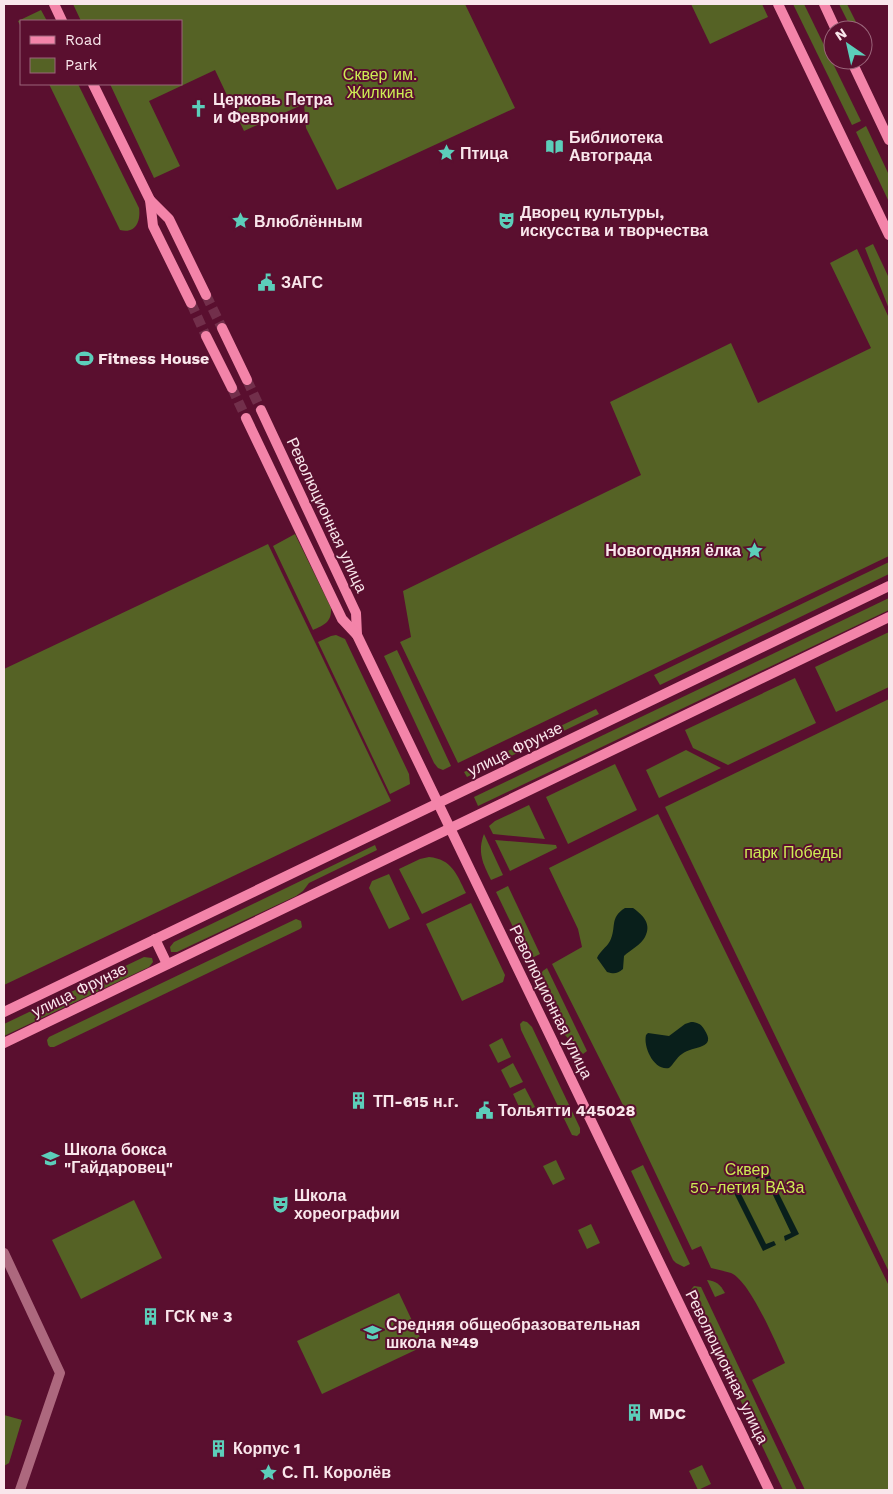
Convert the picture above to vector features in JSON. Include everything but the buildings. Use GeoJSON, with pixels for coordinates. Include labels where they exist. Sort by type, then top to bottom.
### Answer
{"type":"FeatureCollection","features":[{"type":"Feature","properties":{"kind":"main road"},"geometry":{"type":"LineString","coordinates":[[54,4],[62,20]]}},
{"type":"Feature","properties":{"kind":"main road"},"geometry":{"type":"LineString","coordinates":[[778,4],[889,235]]}},
{"type":"Feature","properties":{"kind":"main road"},"geometry":{"type":"LineString","coordinates":[[824,4],[831,20]]}},
{"type":"Feature","properties":{"kind":"main road"},"geometry":{"type":"LineString","coordinates":[[856,70],[889,140]]}},
{"type":"Feature","properties":{"kind":"main road"},"geometry":{"type":"LineString","coordinates":[[93,85],[150,200],[169,219],[206,295]]}},
{"type":"Feature","properties":{"kind":"main road"},"geometry":{"type":"LineString","coordinates":[[150,200],[153,226],[191,303]]}},
{"type":"Feature","properties":{"kind":"main road"},"geometry":{"type":"LineString","coordinates":[[222,328],[247,380]]}},
{"type":"Feature","properties":{"kind":"main road"},"geometry":{"type":"LineString","coordinates":[[206,336],[232,388]]}},
{"type":"Feature","properties":{"kind":"main road","name":"Революционная улица"},"geometry":{"type":"LineString","coordinates":[[261,410],[356,613],[357,635]]}},
{"type":"Feature","properties":{"kind":"main road","name":"Революционная улица"},"geometry":{"type":"LineString","coordinates":[[246,418],[342,619],[357,635],[769,1490]]}},
{"type":"Feature","properties":{"kind":"main road","name":"улица Фрунзе"},"geometry":{"type":"LineString","coordinates":[[4,1012],[889,586]]}},
{"type":"Feature","properties":{"kind":"main road","name":"улица Фрунзе"},"geometry":{"type":"LineString","coordinates":[[4,1043],[889,617]]}},
{"type":"Feature","properties":{"kind":"main road"},"geometry":{"type":"LineString","coordinates":[[155,939],[167,964]]}},
{"type":"Feature","properties":{"kind":"street"},"geometry":{"type":"LineString","coordinates":[[4,1252],[60,1373],[20,1490]]}},
{"type":"Feature","properties":{"kind":"green space","name":"Сквер им. Жилкина"},"geometry":{"type":"Polygon","coordinates":[[[73,4],[465,4],[515,108],[337,190],[306,128],[304,104],[244,131],[215,70],[149,101],[180,166],[154,178],[110,85],[182,85],[182,20],[81,20],[73,4]]]}},
{"type":"Feature","properties":{"kind":"green space"},"geometry":{"type":"Polygon","coordinates":[[[691,4],[762,4],[768,17],[710,44],[691,4]]]}},
{"type":"Feature","properties":{"kind":"green space"},"geometry":{"type":"Polygon","coordinates":[[[793,4],[804,4],[823,43],[823,66],[793,4]]]}},
{"type":"Feature","properties":{"kind":"green space"},"geometry":{"type":"Polygon","coordinates":[[[839,4],[847,4],[855,20],[847,20],[839,4]]]}},
{"type":"Feature","properties":{"kind":"green space"},"geometry":{"type":"Polygon","coordinates":[[[41,10],[46,20],[20,20],[41,10]]]}},
{"type":"Feature","properties":{"kind":"green space"},"geometry":{"type":"Polygon","coordinates":[[[825,70],[836,70],[861,121],[852,125],[825,70]]]}},
{"type":"Feature","properties":{"kind":"green space"},"geometry":{"type":"Polygon","coordinates":[[[49,85],[78,85],[139,208],[139,218],[136,226],[130,230],[120,230],[49,85]]]}},
{"type":"Feature","properties":{"kind":"green space"},"geometry":{"type":"Polygon","coordinates":[[[866,126],[889,175],[889,202],[856,132],[866,126]]]}},
{"type":"Feature","properties":{"kind":"green space"},"geometry":{"type":"Polygon","coordinates":[[[873,244],[889,278],[889,309],[865,248],[873,244]]]}},
{"type":"Feature","properties":{"kind":"green space"},"geometry":{"type":"Polygon","coordinates":[[[857,249],[889,318],[889,556],[458,763],[400,642],[411,637],[403,591],[641,475],[610,402],[731,343],[758,403],[871,348],[830,263],[857,249]]]}},
{"type":"Feature","properties":{"kind":"green space"},"geometry":{"type":"Polygon","coordinates":[[[295,534],[331,608],[329,620],[324,625],[313,630],[273,546],[295,534]]]}},
{"type":"Feature","properties":{"kind":"green space"},"geometry":{"type":"Polygon","coordinates":[[[268,544],[391,801],[4,985],[4,669],[268,544]]]}},
{"type":"Feature","properties":{"kind":"green space"},"geometry":{"type":"Polygon","coordinates":[[[889,562],[889,574],[660,685],[654,675],[889,562]]]}},
{"type":"Feature","properties":{"kind":"green space"},"geometry":{"type":"Polygon","coordinates":[[[889,598],[889,610],[478,806],[474,797],[889,598]]]}},
{"type":"Feature","properties":{"kind":"green space"},"geometry":{"type":"Polygon","coordinates":[[[889,632],[889,687],[836,712],[815,667],[889,632]]]}},
{"type":"Feature","properties":{"kind":"green space"},"geometry":{"type":"Polygon","coordinates":[[[336,635],[345,639],[409,774],[410,784],[390,794],[318,642],[336,635]]]}},
{"type":"Feature","properties":{"kind":"green space"},"geometry":{"type":"Polygon","coordinates":[[[397,650],[451,766],[443,770],[434,763],[384,656],[397,650]]]}},
{"type":"Feature","properties":{"kind":"green space"},"geometry":{"type":"Polygon","coordinates":[[[795,678],[816,723],[728,765],[693,748],[685,730],[795,678]]]}},
{"type":"Feature","properties":{"kind":"green space","name":"парк Победы"},"geometry":{"type":"Polygon","coordinates":[[[889,699],[889,1272],[665,807],[889,699]]]}},
{"type":"Feature","properties":{"kind":"green space"},"geometry":{"type":"Polygon","coordinates":[[[596,709],[599,714],[467,777],[464,772],[596,709]]]}},
{"type":"Feature","properties":{"kind":"green space"},"geometry":{"type":"Polygon","coordinates":[[[686,750],[721,768],[659,798],[646,770],[686,750]]]}},
{"type":"Feature","properties":{"kind":"green space"},"geometry":{"type":"Polygon","coordinates":[[[615,764],[637,810],[568,844],[546,797],[615,764]]]}},
{"type":"Feature","properties":{"kind":"green space"},"geometry":{"type":"Polygon","coordinates":[[[529,805],[545,839],[493,834],[489,826],[495,821],[529,805]]]}},
{"type":"Feature","properties":{"kind":"green space","name":"Сквер 50-летия ВАЗа"},"geometry":{"type":"Polygon","coordinates":[[[658,814],[889,1286],[889,1490],[805,1490],[752,1380],[785,1363],[769,1328],[754,1300],[738,1278],[731,1273],[711,1268],[701,1246],[692,1250],[626,1111],[552,964],[582,947],[578,929],[549,868],[658,814]]]}},
{"type":"Feature","properties":{"kind":"green space"},"geometry":{"type":"Polygon","coordinates":[[[484,834],[503,875],[491,880],[483,863],[481,852],[484,834]]]}},
{"type":"Feature","properties":{"kind":"green space"},"geometry":{"type":"Polygon","coordinates":[[[495,840],[556,845],[557,848],[510,871],[495,840]]]}},
{"type":"Feature","properties":{"kind":"green space"},"geometry":{"type":"Polygon","coordinates":[[[375,845],[377,850],[309,883],[296,896],[177,952],[171,952],[170,947],[174,942],[375,845]]]}},
{"type":"Feature","properties":{"kind":"green space"},"geometry":{"type":"Polygon","coordinates":[[[429,857],[443,861],[453,869],[466,893],[422,914],[399,869],[429,857]]]}},
{"type":"Feature","properties":{"kind":"green space"},"geometry":{"type":"Polygon","coordinates":[[[389,874],[410,919],[389,929],[369,888],[372,881],[389,874]]]}},
{"type":"Feature","properties":{"kind":"green space"},"geometry":{"type":"Polygon","coordinates":[[[508,886],[540,954],[534,957],[525,952],[496,892],[508,886]]]}},
{"type":"Feature","properties":{"kind":"green space"},"geometry":{"type":"Polygon","coordinates":[[[471,903],[505,975],[503,982],[462,1001],[426,924],[471,903]]]}},
{"type":"Feature","properties":{"kind":"green space"},"geometry":{"type":"Polygon","coordinates":[[[296,919],[301,921],[302,927],[300,929],[54,1047],[48,1045],[47,1040],[49,1037],[296,919]]]}},
{"type":"Feature","properties":{"kind":"green space"},"geometry":{"type":"Polygon","coordinates":[[[144,957],[152,958],[153,962],[149,967],[4,1036],[4,1024],[144,957]]]}},
{"type":"Feature","properties":{"kind":"green space"},"geometry":{"type":"Polygon","coordinates":[[[547,968],[587,1051],[583,1054],[565,1035],[540,982],[541,974],[547,968]]]}},
{"type":"Feature","properties":{"kind":"green space"},"geometry":{"type":"Polygon","coordinates":[[[523,1021],[532,1027],[580,1128],[580,1133],[577,1136],[572,1135],[521,1030],[520,1024],[523,1021]]]}},
{"type":"Feature","properties":{"kind":"green space"},"geometry":{"type":"Polygon","coordinates":[[[502,1038],[511,1057],[498,1063],[489,1045],[502,1038]]]}},
{"type":"Feature","properties":{"kind":"green space"},"geometry":{"type":"Polygon","coordinates":[[[513,1063],[523,1082],[510,1088],[501,1070],[513,1063]]]}},
{"type":"Feature","properties":{"kind":"green space"},"geometry":{"type":"Polygon","coordinates":[[[525,1088],[535,1107],[522,1113],[513,1094],[525,1088]]]}},
{"type":"Feature","properties":{"kind":"green space"},"geometry":{"type":"Polygon","coordinates":[[[556,1160],[565,1179],[553,1185],[543,1166],[556,1160]]]}},
{"type":"Feature","properties":{"kind":"green space"},"geometry":{"type":"Polygon","coordinates":[[[643,1165],[690,1264],[684,1267],[673,1260],[631,1171],[643,1165]]]}},
{"type":"Feature","properties":{"kind":"green space"},"geometry":{"type":"Polygon","coordinates":[[[134,1200],[162,1258],[81,1299],[52,1240],[134,1200]]]}},
{"type":"Feature","properties":{"kind":"green space"},"geometry":{"type":"Polygon","coordinates":[[[591,1224],[600,1243],[587,1249],[578,1230],[591,1224]]]}},
{"type":"Feature","properties":{"kind":"green space"},"geometry":{"type":"Polygon","coordinates":[[[707,1280],[718,1284],[725,1293],[715,1297],[707,1280]]]}},
{"type":"Feature","properties":{"kind":"green space"},"geometry":{"type":"Polygon","coordinates":[[[694,1286],[701,1287],[797,1490],[783,1490],[689,1292],[694,1286]]]}},
{"type":"Feature","properties":{"kind":"green space"},"geometry":{"type":"Polygon","coordinates":[[[399,1293],[424,1346],[322,1394],[297,1341],[399,1293]]]}},
{"type":"Feature","properties":{"kind":"green space"},"geometry":{"type":"Polygon","coordinates":[[[4,1415],[22,1420],[9,1463],[4,1466],[4,1415]]]}},
{"type":"Feature","properties":{"kind":"green space"},"geometry":{"type":"Polygon","coordinates":[[[702,1465],[711,1484],[698,1490],[689,1471],[702,1465]]]}},
{"type":"Feature","properties":{"kind":"shaded area"},"geometry":{"type":"Polygon","coordinates":[[[625,908],[633,908],[643,917],[647,924],[647,932],[641,942],[624,956],[623,969],[617,973],[609,973],[597,958],[610,941],[617,915],[625,908]]]}},
{"type":"Feature","properties":{"kind":"shaded area"},"geometry":{"type":"Polygon","coordinates":[[[695,1022],[703,1027],[708,1036],[706,1044],[682,1054],[669,1068],[659,1066],[654,1062],[646,1046],[646,1035],[648,1033],[669,1036],[685,1024],[695,1022]]]}},
{"type":"Feature","properties":{"kind":"shaded area"},"geometry":{"type":"Polygon","coordinates":[[[767,1170],[799,1234],[785,1241],[784,1236],[791,1233],[764,1176],[756,1179],[755,1175],[767,1170]]]}},
{"type":"Feature","properties":{"kind":"shaded area"},"geometry":{"type":"Polygon","coordinates":[[[743,1181],[745,1184],[738,1188],[766,1244],[774,1241],[776,1245],[763,1251],[731,1187],[743,1181]]]}},
{"type":"Feature","properties":{"kind":"tunnel"},"geometry":{"type":"LineString","coordinates":[[206,295],[222,328]]}},
{"type":"Feature","properties":{"kind":"tunnel"},"geometry":{"type":"LineString","coordinates":[[191,303],[206,336]]}},
{"type":"Feature","properties":{"kind":"tunnel"},"geometry":{"type":"LineString","coordinates":[[247,380],[261,410]]}},
{"type":"Feature","properties":{"kind":"tunnel"},"geometry":{"type":"LineString","coordinates":[[232,388],[246,418]]}},
{"type":"Feature","properties":{"kind":"place","name":"Церковь Петра и Февронии"},"geometry":{"type":"Point","coordinates":[199,108]}},
{"type":"Feature","properties":{"kind":"place","name":"Библиотека Автограда"},"geometry":{"type":"Point","coordinates":[555,146]}},
{"type":"Feature","properties":{"kind":"place","name":"Птица"},"geometry":{"type":"Point","coordinates":[446,153]}},
{"type":"Feature","properties":{"kind":"place","name":"Влюблённым"},"geometry":{"type":"Point","coordinates":[240,221]}},
{"type":"Feature","properties":{"kind":"place","name":"Дворец культуры, искусства и творчества"},"geometry":{"type":"Point","coordinates":[506,221]}},
{"type":"Feature","properties":{"kind":"place","name":"ЗАГС"},"geometry":{"type":"Point","coordinates":[267,282]}},
{"type":"Feature","properties":{"kind":"place","name":"Fitness House"},"geometry":{"type":"Point","coordinates":[84,358]}},
{"type":"Feature","properties":{"kind":"place","name":"Новогодняя ёлка"},"geometry":{"type":"Point","coordinates":[755,550]}},
{"type":"Feature","properties":{"kind":"place","name":"ТП-615 н.г."},"geometry":{"type":"Point","coordinates":[359,1101]}},
{"type":"Feature","properties":{"kind":"place","name":"Тольятти 445028"},"geometry":{"type":"Point","coordinates":[484,1110]}},
{"type":"Feature","properties":{"kind":"place","name":"Школа бокса \"Гайдаровец\""},"geometry":{"type":"Point","coordinates":[50,1158]}},
{"type":"Feature","properties":{"kind":"place","name":"Школа хореографии"},"geometry":{"type":"Point","coordinates":[280,1204]}},
{"type":"Feature","properties":{"kind":"place","name":"ГСК № 3"},"geometry":{"type":"Point","coordinates":[151,1316]}},
{"type":"Feature","properties":{"kind":"place","name":"Средняя общеобразовательная школа №49"},"geometry":{"type":"Point","coordinates":[372,1333]}},
{"type":"Feature","properties":{"kind":"place","name":"MDC"},"geometry":{"type":"Point","coordinates":[635,1413]}},
{"type":"Feature","properties":{"kind":"place","name":"Корпус 1"},"geometry":{"type":"Point","coordinates":[219,1448]}},
{"type":"Feature","properties":{"kind":"place","name":"С. П. Королёв"},"geometry":{"type":"Point","coordinates":[268,1472]}}]}
